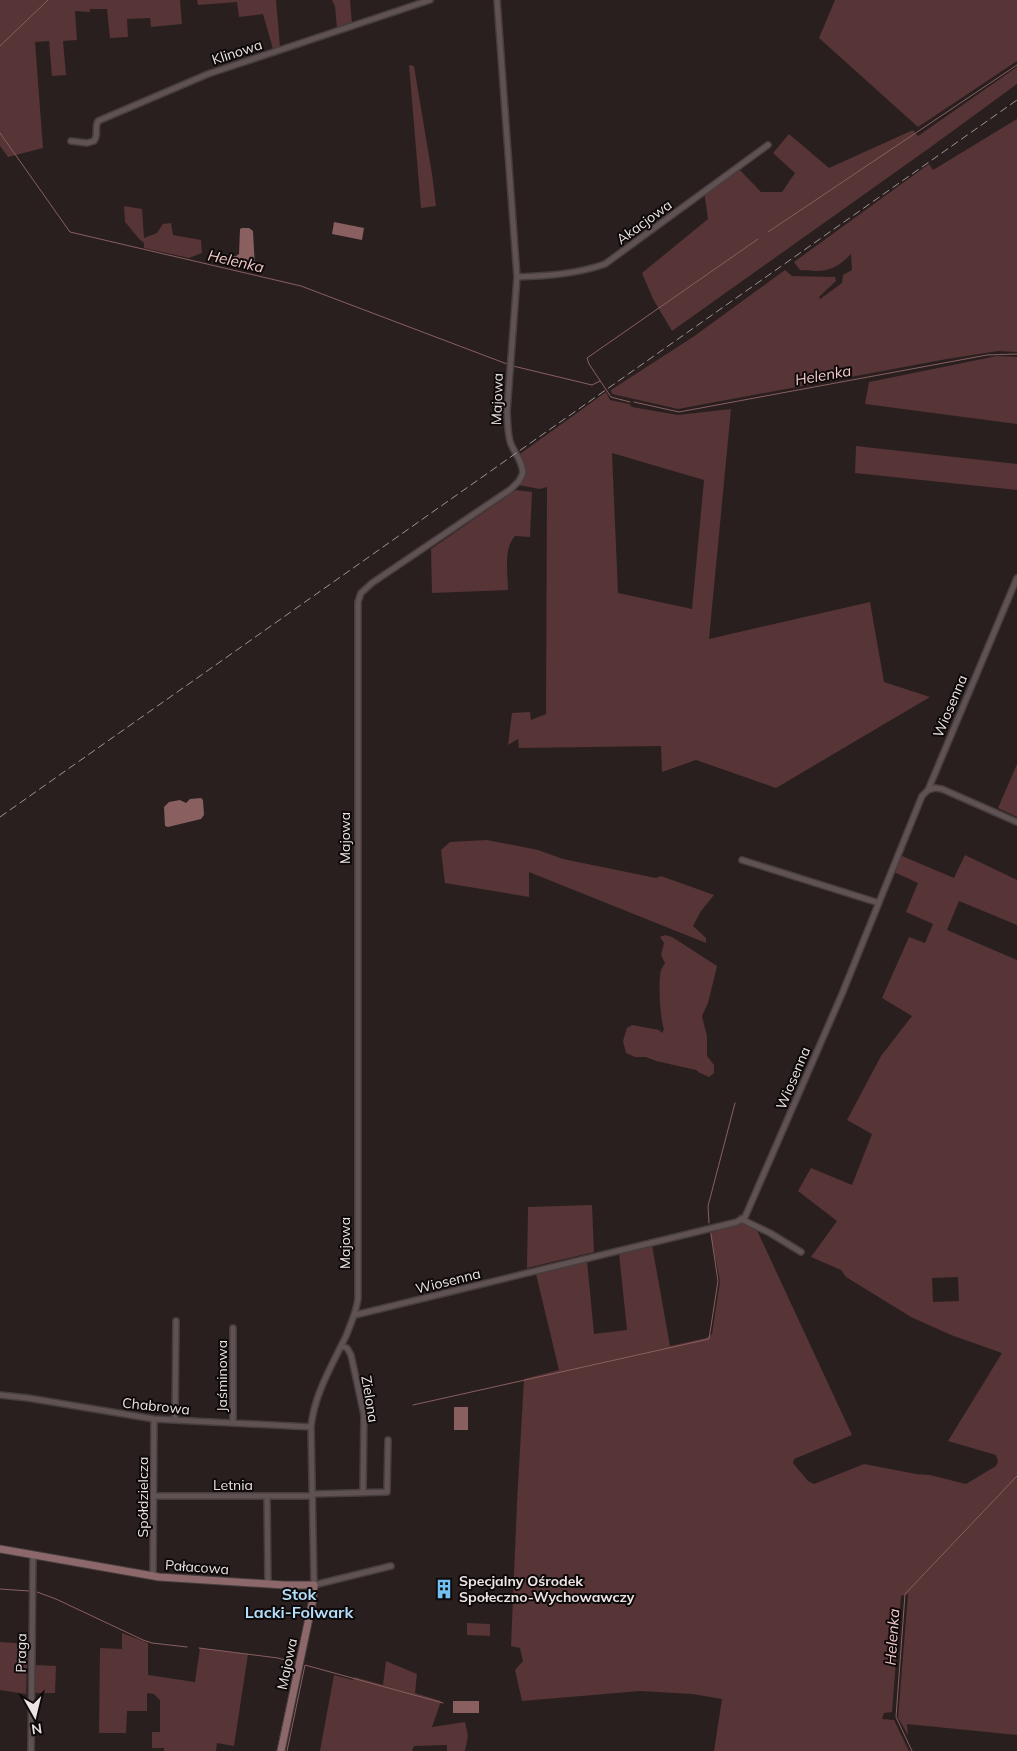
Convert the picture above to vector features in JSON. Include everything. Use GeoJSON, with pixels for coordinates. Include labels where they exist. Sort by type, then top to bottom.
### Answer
{"type":"FeatureCollection","features":[{"type":"Feature","properties":{"kind":"street","name":"Klinowa"},"geometry":{"type":"LineString","coordinates":[[70,141],[94,142],[97,136],[96,126],[98,121],[208,74],[430,0]]}},
{"type":"Feature","properties":{"kind":"street","name":"Majowa"},"geometry":{"type":"LineString","coordinates":[[281,1751],[313,1599],[312,1412],[356,1315],[358,1299],[358,602],[361,593],[372,583],[511,489],[519,481],[523,473],[519,457],[511,444],[508,434],[507,412],[517,277],[497,0]]}},
{"type":"Feature","properties":{"kind":"street","name":"Akacjowa"},"geometry":{"type":"LineString","coordinates":[[517,277],[590,270],[605,264],[768,145]]}},
{"type":"Feature","properties":{"kind":"street","name":"Wiosenna"},"geometry":{"type":"LineString","coordinates":[[356,1315],[737,1222],[745,1216],[842,994],[922,796],[928,790],[1017,578]]}},
{"type":"Feature","properties":{"kind":"street"},"geometry":{"type":"LineString","coordinates":[[928,790],[935,788],[942,790],[1017,822]]}},
{"type":"Feature","properties":{"kind":"street"},"geometry":{"type":"LineString","coordinates":[[742,860],[879,903]]}},
{"type":"Feature","properties":{"kind":"street"},"geometry":{"type":"LineString","coordinates":[[741,1219],[770,1232],[801,1252]]}},
{"type":"Feature","properties":{"kind":"street"},"geometry":{"type":"LineString","coordinates":[[175,1420],[176,1321]]}},
{"type":"Feature","properties":{"kind":"street","name":"Jaśminowa"},"geometry":{"type":"LineString","coordinates":[[233,1328],[233,1423]]}},
{"type":"Feature","properties":{"kind":"street","name":"Zielona"},"geometry":{"type":"LineString","coordinates":[[341,1346],[347,1348],[351,1355],[364,1416],[363,1493]]}},
{"type":"Feature","properties":{"kind":"street","name":"Chabrowa"},"geometry":{"type":"LineString","coordinates":[[0,1395],[154,1419],[311,1428]]}},
{"type":"Feature","properties":{"kind":"street","name":"Spółdzielcza"},"geometry":{"type":"LineString","coordinates":[[153,1576],[154,1419]]}},
{"type":"Feature","properties":{"kind":"street","name":"Letnia"},"geometry":{"type":"LineString","coordinates":[[154,1496],[267,1497],[387,1492],[388,1440]]}},
{"type":"Feature","properties":{"kind":"street"},"geometry":{"type":"LineString","coordinates":[[267,1497],[268,1584]]}},
{"type":"Feature","properties":{"kind":"street","name":"Pałacowa"},"geometry":{"type":"LineString","coordinates":[[0,1549],[153,1576],[268,1584],[314,1585],[391,1566]]}},
{"type":"Feature","properties":{"kind":"street","name":"Praga"},"geometry":{"type":"LineString","coordinates":[[31,1751],[33,1555]]}},
{"type":"Feature","properties":{"kind":"shaded area"},"geometry":{"type":"Polygon","coordinates":[[[0,0],[180,0],[182,24],[151,27],[150,18],[127,19],[128,37],[110,38],[107,9],[90,9],[90,12],[75,11],[77,40],[63,41],[66,75],[52,76],[49,41],[35,42],[43,148],[8,157],[0,146],[0,0]]]}},
{"type":"Feature","properties":{"kind":"shaded area"},"geometry":{"type":"Polygon","coordinates":[[[197,0],[276,0],[280,47],[273,49],[263,14],[239,17],[237,2],[198,5],[197,0]]]}},
{"type":"Feature","properties":{"kind":"shaded area"},"geometry":{"type":"Polygon","coordinates":[[[332,0],[350,0],[352,23],[337,28],[335,6],[332,0]]]}},
{"type":"Feature","properties":{"kind":"shaded area"},"geometry":{"type":"Polygon","coordinates":[[[835,0],[1017,0],[1017,61],[918,127],[819,38],[835,0]]]}},
{"type":"Feature","properties":{"kind":"shaded area"},"geometry":{"type":"Polygon","coordinates":[[[409,65],[414,66],[436,206],[421,208],[409,65]]]}},
{"type":"Feature","properties":{"kind":"shaded area"},"geometry":{"type":"Polygon","coordinates":[[[1017,67],[1017,84],[672,331],[653,299],[642,273],[708,219],[704,191],[737,167],[761,192],[782,192],[795,173],[773,153],[789,134],[829,168],[913,130],[918,136],[1017,67]]]}},
{"type":"Feature","properties":{"kind":"shaded area"},"geometry":{"type":"Polygon","coordinates":[[[1017,119],[1017,352],[998,351],[947,359],[678,409],[612,394],[611,390],[693,337],[785,270],[792,276],[835,277],[836,281],[819,297],[820,299],[842,283],[843,275],[852,270],[851,254],[834,268],[822,271],[800,270],[794,262],[929,164],[933,170],[1017,119]]]}},
{"type":"Feature","properties":{"kind":"shaded area"},"geometry":{"type":"Polygon","coordinates":[[[124,206],[142,209],[144,238],[157,233],[163,224],[171,223],[173,235],[201,240],[202,253],[189,258],[144,248],[144,243],[125,222],[124,206]]]}},
{"type":"Feature","properties":{"kind":"shaded area"},"geometry":{"type":"Polygon","coordinates":[[[997,356],[1017,357],[1017,424],[865,404],[869,382],[997,356]]]}},
{"type":"Feature","properties":{"kind":"shaded area"},"geometry":{"type":"Polygon","coordinates":[[[606,392],[610,400],[629,404],[632,407],[678,415],[731,409],[709,639],[870,602],[884,682],[930,697],[776,788],[696,760],[662,772],[661,746],[519,748],[518,739],[508,745],[512,713],[530,712],[531,720],[546,714],[547,487],[540,489],[518,485],[527,474],[520,454],[606,392]],[[612,453],[618,593],[692,609],[704,480],[612,453]]]}},
{"type":"Feature","properties":{"kind":"shaded area"},"geometry":{"type":"Polygon","coordinates":[[[856,446],[1017,464],[1017,490],[855,473],[856,446]]]}},
{"type":"Feature","properties":{"kind":"shaded area"},"geometry":{"type":"Polygon","coordinates":[[[516,490],[532,492],[530,537],[515,536],[511,541],[507,561],[508,590],[432,593],[431,549],[516,490]]]}},
{"type":"Feature","properties":{"kind":"shaded area"},"geometry":{"type":"Polygon","coordinates":[[[1017,764],[1017,817],[998,808],[1017,764]]]}},
{"type":"Feature","properties":{"kind":"shaded area"},"geometry":{"type":"Polygon","coordinates":[[[487,840],[538,850],[563,859],[656,878],[661,876],[714,895],[701,911],[693,926],[706,938],[706,943],[529,872],[529,897],[445,883],[441,850],[450,842],[487,840]]]}},
{"type":"Feature","properties":{"kind":"shaded area"},"geometry":{"type":"Polygon","coordinates":[[[965,855],[1017,880],[1017,925],[959,901],[947,930],[1017,960],[1017,1735],[907,1724],[908,1735],[898,1718],[908,1594],[901,1596],[892,1712],[884,1713],[882,1719],[894,1720],[909,1751],[714,1751],[722,1699],[692,1694],[640,1691],[522,1701],[515,1670],[523,1661],[520,1648],[511,1646],[524,1379],[559,1370],[536,1274],[587,1261],[594,1334],[627,1330],[619,1253],[652,1245],[670,1346],[706,1338],[712,1334],[720,1281],[710,1232],[742,1223],[755,1226],[852,1435],[794,1459],[793,1463],[808,1481],[814,1484],[864,1464],[930,1475],[966,1484],[996,1466],[998,1462],[996,1455],[948,1441],[1002,1353],[951,1335],[911,1317],[846,1277],[841,1270],[811,1257],[837,1221],[798,1191],[811,1168],[852,1185],[872,1134],[847,1120],[881,1056],[912,1016],[882,998],[909,937],[925,943],[933,924],[906,912],[918,883],[894,872],[902,856],[954,878],[965,855]],[[958,1277],[932,1278],[933,1302],[959,1301],[958,1277]]]}},
{"type":"Feature","properties":{"kind":"shaded area"},"geometry":{"type":"Polygon","coordinates":[[[665,935],[672,937],[717,966],[708,1003],[702,1016],[707,1036],[707,1056],[714,1065],[714,1073],[709,1077],[696,1070],[646,1057],[635,1057],[626,1053],[623,1041],[627,1028],[632,1025],[659,1030],[662,1033],[664,1029],[660,982],[661,970],[665,963],[661,955],[664,943],[660,937],[665,935]]]}},
{"type":"Feature","properties":{"kind":"shaded area"},"geometry":{"type":"Polygon","coordinates":[[[592,1205],[594,1252],[527,1268],[528,1207],[592,1205]]]}},
{"type":"Feature","properties":{"kind":"shaded area"},"geometry":{"type":"Polygon","coordinates":[[[467,1623],[490,1624],[490,1636],[467,1635],[467,1623]]]}},
{"type":"Feature","properties":{"kind":"shaded area"},"geometry":{"type":"Polygon","coordinates":[[[122,1633],[148,1643],[148,1675],[195,1682],[200,1648],[248,1654],[234,1746],[217,1743],[216,1751],[164,1751],[164,1748],[152,1748],[152,1732],[160,1732],[160,1700],[154,1694],[147,1693],[147,1711],[127,1711],[126,1733],[99,1733],[100,1648],[122,1649],[122,1633]]]}},
{"type":"Feature","properties":{"kind":"shaded area"},"geometry":{"type":"Polygon","coordinates":[[[0,1642],[28,1644],[26,1694],[0,1690],[0,1642]]]}},
{"type":"Feature","properties":{"kind":"shaded area"},"geometry":{"type":"Polygon","coordinates":[[[386,1661],[417,1674],[415,1693],[441,1701],[432,1727],[465,1722],[468,1736],[465,1751],[447,1751],[447,1745],[414,1746],[412,1751],[320,1751],[334,1675],[353,1680],[354,1677],[383,1685],[386,1661]]]}},
{"type":"Feature","properties":{"kind":"shaded area"},"geometry":{"type":"Polygon","coordinates":[[[35,1665],[56,1666],[55,1693],[34,1693],[35,1665]]]}},
{"type":"Feature","properties":{"kind":"water"},"geometry":{"type":"Polygon","coordinates":[[[334,222],[364,228],[362,240],[332,234],[334,222]]]}},
{"type":"Feature","properties":{"kind":"water"},"geometry":{"type":"Polygon","coordinates":[[[249,228],[253,231],[255,268],[227,264],[228,257],[239,254],[240,229],[249,228]]]}},
{"type":"Feature","properties":{"kind":"water"},"geometry":{"type":"Polygon","coordinates":[[[201,798],[203,800],[204,815],[201,819],[168,827],[165,826],[164,807],[169,802],[180,800],[186,803],[190,799],[201,798]]]}},
{"type":"Feature","properties":{"kind":"water"},"geometry":{"type":"Polygon","coordinates":[[[454,1407],[468,1407],[468,1430],[454,1430],[454,1407]]]}},
{"type":"Feature","properties":{"kind":"water"},"geometry":{"type":"Polygon","coordinates":[[[453,1701],[479,1701],[479,1713],[453,1713],[453,1701]]]}},
{"type":"Feature","properties":{"kind":"waterway","name":"Helenka"},"geometry":{"type":"LineString","coordinates":[[0,46],[48,0]]}},
{"type":"Feature","properties":{"kind":"waterway"},"geometry":{"type":"LineString","coordinates":[[768,232],[1017,65]]}},
{"type":"Feature","properties":{"kind":"waterway","name":"Helenka"},"geometry":{"type":"LineString","coordinates":[[0,133],[70,232],[301,286],[507,364]]}},
{"type":"Feature","properties":{"kind":"waterway"},"geometry":{"type":"LineString","coordinates":[[630,402],[611,397],[587,358],[758,239]]}},
{"type":"Feature","properties":{"kind":"waterway","name":"Helenka"},"geometry":{"type":"LineString","coordinates":[[634,402],[679,412],[987,355],[1017,354]]}},
{"type":"Feature","properties":{"kind":"waterway","name":"Helenka"},"geometry":{"type":"LineString","coordinates":[[513,366],[592,385],[600,381]]}},
{"type":"Feature","properties":{"kind":"waterway"},"geometry":{"type":"LineString","coordinates":[[709,1223],[708,1206],[735,1103]]}},
{"type":"Feature","properties":{"kind":"waterway"},"geometry":{"type":"LineString","coordinates":[[413,1405],[709,1339],[718,1281],[711,1234]]}},
{"type":"Feature","properties":{"kind":"waterway","name":"Helenka"},"geometry":{"type":"LineString","coordinates":[[912,1751],[896,1717],[905,1594],[1017,1476]]}},
{"type":"Feature","properties":{"kind":"waterway"},"geometry":{"type":"LineString","coordinates":[[0,1589],[29,1591]]}},
{"type":"Feature","properties":{"kind":"waterway"},"geometry":{"type":"LineString","coordinates":[[37,1592],[143,1640],[152,1643],[187,1647]]}},
{"type":"Feature","properties":{"kind":"waterway"},"geometry":{"type":"LineString","coordinates":[[199,1648],[278,1658],[296,1663],[277,1751]]}},
{"type":"Feature","properties":{"kind":"waterway"},"geometry":{"type":"LineString","coordinates":[[287,1751],[305,1665],[443,1703]]}},
{"type":"Feature","properties":{"kind":"railway"},"geometry":{"type":"LineString","coordinates":[[0,817],[1017,100]]}},
{"type":"Feature","properties":{"kind":"place","name":"Specjalny Ośrodek Społeczno-Wychowawczy"},"geometry":{"type":"Point","coordinates":[444,1589]}},
{"type":"Feature","properties":{"kind":"district","name":"Stok Lacki-Folwark"},"geometry":{"type":"Point","coordinates":[299,1603]}}]}
